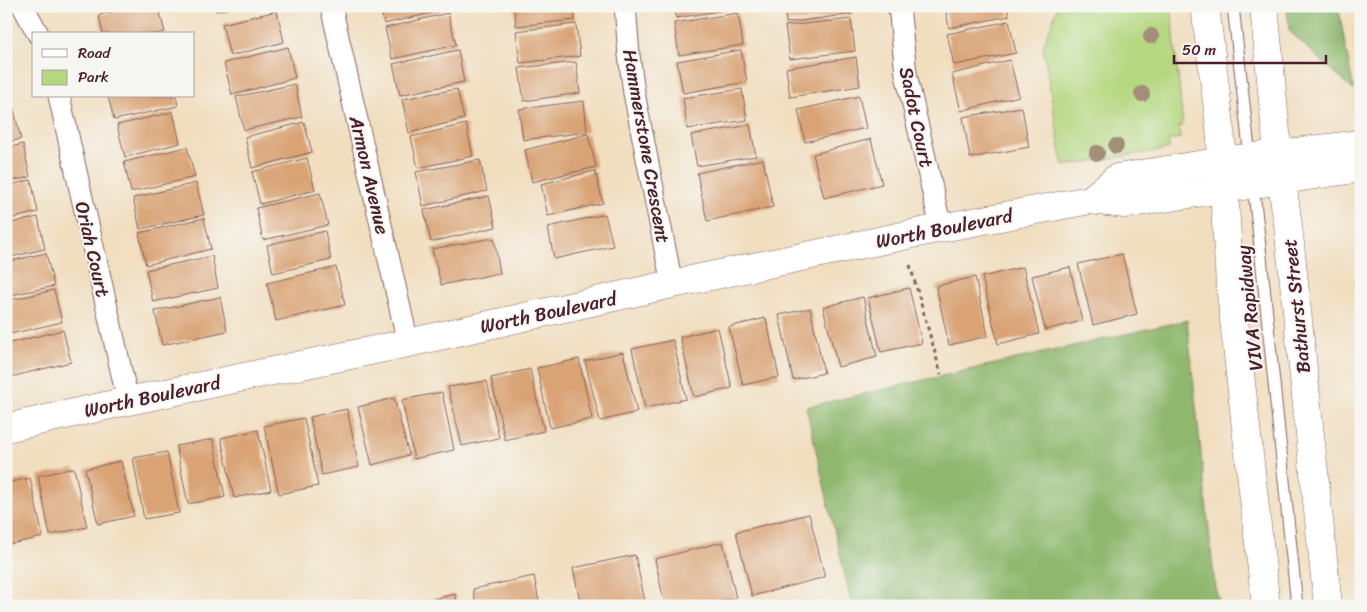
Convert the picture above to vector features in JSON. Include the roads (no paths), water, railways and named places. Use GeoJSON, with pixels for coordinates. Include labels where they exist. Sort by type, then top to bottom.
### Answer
{"type":"FeatureCollection","features":[{"type":"Feature","properties":{"kind":"street"},"geometry":{"type":"LineString","coordinates":[[23,6],[37,32]]}},
{"type":"Feature","properties":{"kind":"street","name":"Armon Avenue"},"geometry":{"type":"LineString","coordinates":[[332,6],[408,343]]}},
{"type":"Feature","properties":{"kind":"street","name":"Hammerstone Crescent"},"geometry":{"type":"LineString","coordinates":[[625,6],[634,93],[672,284]]}},
{"type":"Feature","properties":{"kind":"street","name":"Sadot Court"},"geometry":{"type":"LineString","coordinates":[[899,6],[906,74],[941,228]]}},
{"type":"Feature","properties":{"kind":"street"},"geometry":{"type":"LineString","coordinates":[[1206,6],[1220,126],[1230,284],[1266,606]]}},
{"type":"Feature","properties":{"kind":"street","name":"Bathurst Street"},"geometry":{"type":"LineString","coordinates":[[1264,6],[1278,154],[1288,225],[1328,606]]}},
{"type":"Feature","properties":{"kind":"street","name":"Oriah Court"},"geometry":{"type":"LineString","coordinates":[[59,98],[128,401]]}},
{"type":"Feature","properties":{"kind":"street"},"geometry":{"type":"LineString","coordinates":[[1252,171],[1278,154],[1361,144]]}},
{"type":"Feature","properties":{"kind":"street","name":"Worth Boulevard"},"geometry":{"type":"LineString","coordinates":[[1090,200],[1117,178],[1223,161],[1252,171]]}},
{"type":"Feature","properties":{"kind":"street"},"geometry":{"type":"LineString","coordinates":[[1252,171],[1282,181],[1361,168]]}},
{"type":"Feature","properties":{"kind":"street","name":"Worth Boulevard"},"geometry":{"type":"LineString","coordinates":[[6,428],[408,343],[672,284],[941,228],[1090,200],[1125,204],[1224,188],[1252,171]]}},
{"type":"Feature","properties":{"kind":"lane","name":"VIVA Rapidway"},"geometry":{"type":"LineString","coordinates":[[1233,6],[1297,606]]}}]}
